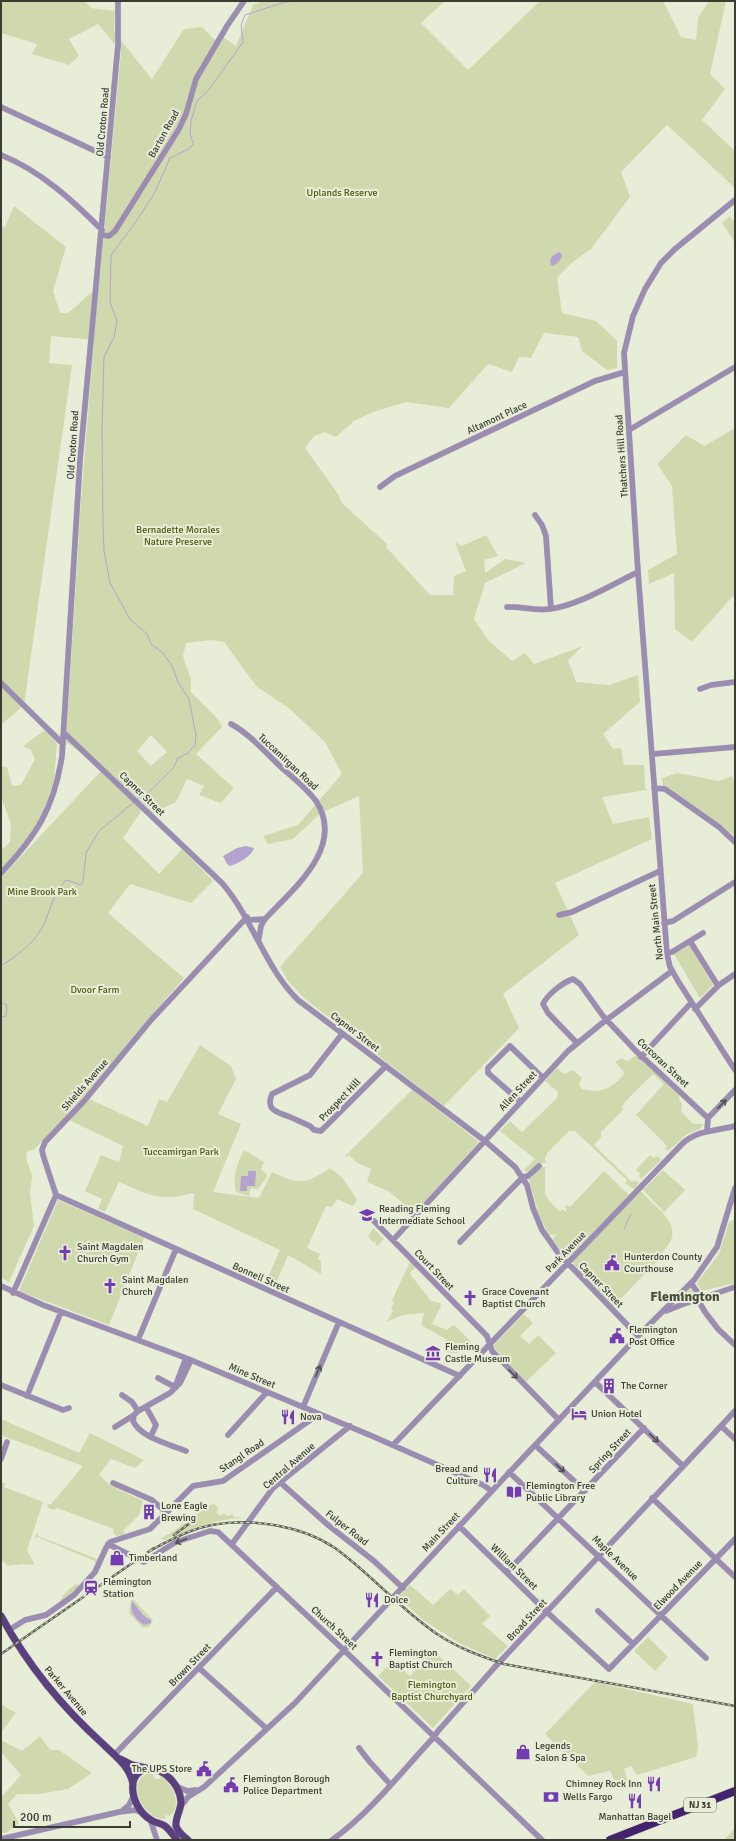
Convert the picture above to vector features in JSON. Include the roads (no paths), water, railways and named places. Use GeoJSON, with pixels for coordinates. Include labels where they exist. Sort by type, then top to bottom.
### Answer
{"type":"FeatureCollection","features":[{"type":"Feature","properties":{"kind":"highway","name":"NJ 31"},"geometry":{"type":"LineString","coordinates":[[610,1840],[735,1790]]}},
{"type":"Feature","properties":{"kind":"highway"},"geometry":{"type":"LineString","coordinates":[[602,1840],[607,1840]]}},
{"type":"Feature","properties":{"kind":"main road","name":"Parker Avenue"},"geometry":{"type":"LineString","coordinates":[[1,1616],[33,1667],[50,1690],[77,1720],[116,1756],[129,1771],[133,1785]]}},
{"type":"Feature","properties":{"kind":"main road","name":"Parker Avenue"},"geometry":{"type":"LineString","coordinates":[[116,1756],[136,1766],[149,1769]]}},
{"type":"Feature","properties":{"kind":"main road"},"geometry":{"type":"LineString","coordinates":[[177,1840],[162,1825],[150,1820],[137,1804],[133,1785],[134,1779],[139,1772],[149,1769],[158,1770],[164,1773],[175,1786],[180,1799],[180,1808],[176,1822],[177,1828],[188,1840]]}},
{"type":"Feature","properties":{"kind":"main road"},"geometry":{"type":"LineString","coordinates":[[162,1825],[171,1822],[178,1816]]}},
{"type":"Feature","properties":{"kind":"street","name":"Old Croton Road"},"geometry":{"type":"LineString","coordinates":[[1,873],[27,844],[46,813],[58,780],[63,744],[80,460],[119,36],[118,1]]}},
{"type":"Feature","properties":{"kind":"street","name":"Barton Road"},"geometry":{"type":"LineString","coordinates":[[102,233],[109,236],[115,231],[179,129],[186,114],[196,79],[227,26],[244,1]]}},
{"type":"Feature","properties":{"kind":"street"},"geometry":{"type":"LineString","coordinates":[[1,107],[108,157]]}},
{"type":"Feature","properties":{"kind":"street"},"geometry":{"type":"LineString","coordinates":[[4,156],[49,182],[75,204],[102,233]]}},
{"type":"Feature","properties":{"kind":"street","name":"Thatchers Hill Road"},"geometry":{"type":"LineString","coordinates":[[653,754],[638,572],[624,353],[629,326],[650,280],[661,263],[675,249],[735,200]]}},
{"type":"Feature","properties":{"kind":"street"},"geometry":{"type":"LineString","coordinates":[[629,430],[735,367]]}},
{"type":"Feature","properties":{"kind":"street","name":"Altamont Place"},"geometry":{"type":"LineString","coordinates":[[380,487],[395,476],[595,381],[625,372]]}},
{"type":"Feature","properties":{"kind":"street"},"geometry":{"type":"LineString","coordinates":[[535,515],[542,525],[546,536],[551,609]]}},
{"type":"Feature","properties":{"kind":"street"},"geometry":{"type":"LineString","coordinates":[[507,607],[551,609],[572,603],[638,572]]}},
{"type":"Feature","properties":{"kind":"street"},"geometry":{"type":"LineString","coordinates":[[700,689],[711,685],[735,682]]}},
{"type":"Feature","properties":{"kind":"street"},"geometry":{"type":"LineString","coordinates":[[1,683],[63,744]]}},
{"type":"Feature","properties":{"kind":"street","name":"Tuccamirgan Road"},"geometry":{"type":"LineString","coordinates":[[230,724],[244,733],[306,789],[317,804],[323,821],[323,843],[316,861],[306,875],[265,919],[260,931],[259,939]]}},
{"type":"Feature","properties":{"kind":"street","name":"Capner Street"},"geometry":{"type":"LineString","coordinates":[[64,733],[222,883],[236,899],[281,980],[291,993],[342,1034],[485,1141],[515,1167],[523,1177],[542,1230],[554,1248],[638,1336]]}},
{"type":"Feature","properties":{"kind":"street"},"geometry":{"type":"LineString","coordinates":[[653,754],[735,747]]}},
{"type":"Feature","properties":{"kind":"street","name":"North Main Street"},"geometry":{"type":"LineString","coordinates":[[653,754],[654,788],[667,953],[672,971],[735,1070]]}},
{"type":"Feature","properties":{"kind":"street"},"geometry":{"type":"LineString","coordinates":[[654,788],[665,789],[719,827],[735,842]]}},
{"type":"Feature","properties":{"kind":"street"},"geometry":{"type":"LineString","coordinates":[[559,915],[572,912],[660,871]]}},
{"type":"Feature","properties":{"kind":"street"},"geometry":{"type":"LineString","coordinates":[[664,924],[673,921],[735,882]]}},
{"type":"Feature","properties":{"kind":"street"},"geometry":{"type":"LineString","coordinates":[[248,919],[265,919]]}},
{"type":"Feature","properties":{"kind":"street","name":"Shields Avenue"},"geometry":{"type":"LineString","coordinates":[[56,1195],[43,1155],[42,1150],[45,1142],[89,1095],[151,1020],[248,919]]}},
{"type":"Feature","properties":{"kind":"street"},"geometry":{"type":"LineString","coordinates":[[667,953],[672,952],[703,934]]}},
{"type":"Feature","properties":{"kind":"street"},"geometry":{"type":"LineString","coordinates":[[690,941],[718,986]]}},
{"type":"Feature","properties":{"kind":"street","name":"Allen Street"},"geometry":{"type":"LineString","coordinates":[[392,1240],[577,1043],[672,971]]}},
{"type":"Feature","properties":{"kind":"street"},"geometry":{"type":"LineString","coordinates":[[695,1009],[718,986],[735,974]]}},
{"type":"Feature","properties":{"kind":"street","name":"Corcoran Street"},"geometry":{"type":"LineString","coordinates":[[577,1043],[543,1006],[544,1001],[547,998],[573,979],[578,982],[607,1020],[641,1056],[708,1118]]}},
{"type":"Feature","properties":{"kind":"street"},"geometry":{"type":"LineString","coordinates":[[641,1056],[691,1003]]}},
{"type":"Feature","properties":{"kind":"street","name":"Prospect Hill"},"geometry":{"type":"LineString","coordinates":[[342,1034],[310,1075],[272,1094],[269,1100],[272,1108],[277,1112],[310,1126],[314,1130],[322,1131],[386,1066]]}},
{"type":"Feature","properties":{"kind":"street"},"geometry":{"type":"LineString","coordinates":[[521,1102],[488,1073],[488,1068],[510,1046],[543,1078]]}},
{"type":"Feature","properties":{"kind":"street"},"geometry":{"type":"LineString","coordinates":[[707,1131],[708,1118],[735,1090]]}},
{"type":"Feature","properties":{"kind":"street","name":"Park Avenue"},"geometry":{"type":"LineString","coordinates":[[393,1446],[682,1144],[695,1134],[735,1126]]}},
{"type":"Feature","properties":{"kind":"street"},"geometry":{"type":"LineString","coordinates":[[460,1242],[523,1177],[528,1176],[539,1166]]}},
{"type":"Feature","properties":{"kind":"street"},"geometry":{"type":"LineString","coordinates":[[735,1188],[717,1247],[706,1265],[691,1284],[698,1293],[698,1300],[712,1322],[735,1345]]}},
{"type":"Feature","properties":{"kind":"street"},"geometry":{"type":"LineString","coordinates":[[13,1293],[56,1195]]}},
{"type":"Feature","properties":{"kind":"street","name":"Bonnell Street"},"geometry":{"type":"LineString","coordinates":[[56,1195],[460,1376]]}},
{"type":"Feature","properties":{"kind":"street","name":"Court Street"},"geometry":{"type":"LineString","coordinates":[[374,1221],[487,1336],[492,1351],[559,1420]]}},
{"type":"Feature","properties":{"kind":"street"},"geometry":{"type":"LineString","coordinates":[[138,1340],[176,1249]]}},
{"type":"Feature","properties":{"kind":"street","name":"Main Street"},"geometry":{"type":"LineString","coordinates":[[180,1808],[188,1797],[200,1789],[295,1703],[509,1472],[638,1336],[691,1284]]}},
{"type":"Feature","properties":{"kind":"street","name":"Mine Street"},"geometry":{"type":"LineString","coordinates":[[1,1286],[13,1293],[188,1359],[350,1426],[482,1485],[492,1491]]}},
{"type":"Feature","properties":{"kind":"street"},"geometry":{"type":"LineString","coordinates":[[662,1313],[735,1287]]}},
{"type":"Feature","properties":{"kind":"street"},"geometry":{"type":"LineString","coordinates":[[27,1396],[61,1312]]}},
{"type":"Feature","properties":{"kind":"street"},"geometry":{"type":"LineString","coordinates":[[303,1407],[339,1322]]}},
{"type":"Feature","properties":{"kind":"street"},"geometry":{"type":"LineString","coordinates":[[115,1427],[166,1396],[180,1383],[188,1359]]}},
{"type":"Feature","properties":{"kind":"street"},"geometry":{"type":"LineString","coordinates":[[158,1378],[175,1387]]}},
{"type":"Feature","properties":{"kind":"street"},"geometry":{"type":"LineString","coordinates":[[595,1382],[683,1466]]}},
{"type":"Feature","properties":{"kind":"street"},"geometry":{"type":"LineString","coordinates":[[1,1385],[63,1410],[69,1408]]}},
{"type":"Feature","properties":{"kind":"street"},"geometry":{"type":"LineString","coordinates":[[228,1435],[267,1392]]}},
{"type":"Feature","properties":{"kind":"street"},"geometry":{"type":"LineString","coordinates":[[122,1395],[132,1402],[136,1413],[133,1421],[141,1432],[186,1451]]}},
{"type":"Feature","properties":{"kind":"street"},"geometry":{"type":"LineString","coordinates":[[146,1407],[156,1425],[150,1436]]}},
{"type":"Feature","properties":{"kind":"street","name":"Broad Street"},"geometry":{"type":"LineString","coordinates":[[332,1840],[351,1825],[390,1784],[434,1737],[484,1679],[735,1411]]}},
{"type":"Feature","properties":{"kind":"street","name":"Stangl Road"},"geometry":{"type":"LineString","coordinates":[[108,1544],[113,1540],[150,1529],[193,1486],[222,1481],[316,1416],[318,1413]]}},
{"type":"Feature","properties":{"kind":"street","name":"Central Avenue"},"geometry":{"type":"LineString","coordinates":[[232,1544],[272,1490],[350,1426]]}},
{"type":"Feature","properties":{"kind":"street"},"geometry":{"type":"LineString","coordinates":[[721,1426],[735,1439]]}},
{"type":"Feature","properties":{"kind":"street","name":"Spring Street"},"geometry":{"type":"LineString","coordinates":[[507,1572],[644,1428]]}},
{"type":"Feature","properties":{"kind":"street"},"geometry":{"type":"LineString","coordinates":[[1,1459],[7,1442]]}},
{"type":"Feature","properties":{"kind":"street"},"geometry":{"type":"LineString","coordinates":[[535,1445],[585,1490]]}},
{"type":"Feature","properties":{"kind":"street","name":"Maple Avenue"},"geometry":{"type":"LineString","coordinates":[[509,1472],[599,1555],[706,1658]]}},
{"type":"Feature","properties":{"kind":"street","name":"Fulper Road"},"geometry":{"type":"LineString","coordinates":[[281,1483],[328,1525],[374,1561],[403,1588]]}},
{"type":"Feature","properties":{"kind":"street"},"geometry":{"type":"LineString","coordinates":[[113,1484],[152,1500],[166,1513]]}},
{"type":"Feature","properties":{"kind":"street"},"geometry":{"type":"LineString","coordinates":[[652,1498],[735,1577]]}},
{"type":"Feature","properties":{"kind":"street","name":"William Street"},"geometry":{"type":"LineString","coordinates":[[459,1526],[609,1669]]}},
{"type":"Feature","properties":{"kind":"street","name":"Church Street"},"geometry":{"type":"LineString","coordinates":[[108,1544],[144,1562],[176,1542],[210,1531],[218,1532],[345,1650],[542,1840]]}},
{"type":"Feature","properties":{"kind":"street","name":"Elwood Avenue"},"geometry":{"type":"LineString","coordinates":[[609,1669],[735,1539]]}},
{"type":"Feature","properties":{"kind":"street"},"geometry":{"type":"LineString","coordinates":[[9,1630],[25,1620],[46,1615],[74,1595],[95,1572],[108,1544]]}},
{"type":"Feature","properties":{"kind":"street","name":"Brown Street"},"geometry":{"type":"LineString","coordinates":[[116,1756],[277,1587]]}},
{"type":"Feature","properties":{"kind":"street"},"geometry":{"type":"LineString","coordinates":[[598,1611],[633,1644]]}},
{"type":"Feature","properties":{"kind":"street"},"geometry":{"type":"LineString","coordinates":[[199,1668],[267,1729]]}},
{"type":"Feature","properties":{"kind":"street"},"geometry":{"type":"LineString","coordinates":[[359,1748],[368,1761],[390,1784]]}},
{"type":"Feature","properties":{"kind":"street"},"geometry":{"type":"LineString","coordinates":[[175,1786],[187,1791],[200,1789]]}},
{"type":"Feature","properties":{"kind":"street"},"geometry":{"type":"LineString","coordinates":[[119,1812],[129,1805],[134,1794]]}},
{"type":"Feature","properties":{"kind":"street"},"geometry":{"type":"LineString","coordinates":[[1,1839],[22,1837],[119,1812],[134,1810],[144,1813]]}},
{"type":"Feature","properties":{"kind":"street"},"geometry":{"type":"LineString","coordinates":[[150,1820],[157,1840]]}},
{"type":"Feature","properties":{"kind":"street"},"geometry":{"type":"LineString","coordinates":[[157,1840],[158,1830],[162,1825]]}},
{"type":"Feature","properties":{"kind":"waterway"},"geometry":{"type":"LineString","coordinates":[[193,143],[190,134],[191,121],[197,101],[208,91],[243,42],[241,25],[245,15],[285,2],[308,1]]}},
{"type":"Feature","properties":{"kind":"waterway"},"geometry":{"type":"LineString","coordinates":[[138,798],[147,794],[174,767],[178,758],[188,753],[195,745],[196,735],[189,699],[178,682],[172,666],[163,653],[151,644],[147,634],[130,619],[110,583],[104,551],[102,430],[104,357],[114,337],[117,321],[110,302],[111,255],[133,226],[154,194],[170,158],[189,149],[193,144]]}},
{"type":"Feature","properties":{"kind":"waterway"},"geometry":{"type":"LineString","coordinates":[[1,966],[20,952],[37,936],[45,922],[56,895],[66,880],[81,885],[83,881],[86,853],[99,831],[133,803]]}},
{"type":"Feature","properties":{"kind":"waterway"},"geometry":{"type":"LineString","coordinates":[[1,1003],[6,1004],[7,1010],[6,1016],[1,1017]]}},
{"type":"Feature","properties":{"kind":"waterway"},"geometry":{"type":"LineString","coordinates":[[624,1229],[631,1214]]}},
{"type":"Feature","properties":{"kind":"railway"},"geometry":{"type":"LineString","coordinates":[[150,1551],[180,1535],[212,1525],[243,1522],[275,1525],[291,1529],[322,1540],[335,1548],[423,1624],[445,1639],[478,1655],[504,1664],[735,1706]]}},
{"type":"Feature","properties":{"kind":"railway"},"geometry":{"type":"LineString","coordinates":[[174,1535],[190,1523]]}},
{"type":"Feature","properties":{"kind":"railway"},"geometry":{"type":"LineString","coordinates":[[1,1654],[154,1548]]}},
{"type":"Feature","properties":{"kind":"place","name":"Reading Fleming Intermediate School"},"geometry":{"type":"Point","coordinates":[367,1215]}},
{"type":"Feature","properties":{"kind":"place","name":"Saint Magdalen Church Gym"},"geometry":{"type":"Point","coordinates":[65,1253]}},
{"type":"Feature","properties":{"kind":"place","name":"Hunterdon County Courthouse"},"geometry":{"type":"Point","coordinates":[612,1263]}},
{"type":"Feature","properties":{"kind":"place","name":"Saint Magdalen Church"},"geometry":{"type":"Point","coordinates":[110,1286]}},
{"type":"Feature","properties":{"kind":"place","name":"Grace Covenant Baptist Church"},"geometry":{"type":"Point","coordinates":[470,1298]}},
{"type":"Feature","properties":{"kind":"place","name":"Flemington Post Office"},"geometry":{"type":"Point","coordinates":[617,1336]}},
{"type":"Feature","properties":{"kind":"place","name":"Fleming Castle Museum"},"geometry":{"type":"Point","coordinates":[433,1353]}},
{"type":"Feature","properties":{"kind":"place","name":"The Corner"},"geometry":{"type":"Point","coordinates":[609,1386]}},
{"type":"Feature","properties":{"kind":"place","name":"Union Hotel"},"geometry":{"type":"Point","coordinates":[579,1414]}},
{"type":"Feature","properties":{"kind":"place","name":"Nova"},"geometry":{"type":"Point","coordinates":[288,1417]}},
{"type":"Feature","properties":{"kind":"place","name":"Bread and Culture"},"geometry":{"type":"Point","coordinates":[490,1475]}},
{"type":"Feature","properties":{"kind":"place","name":"Flemington Free Public Library"},"geometry":{"type":"Point","coordinates":[514,1492]}},
{"type":"Feature","properties":{"kind":"place","name":"Lone Eagle Brewing"},"geometry":{"type":"Point","coordinates":[149,1512]}},
{"type":"Feature","properties":{"kind":"place","name":"Timberland"},"geometry":{"type":"Point","coordinates":[117,1558]}},
{"type":"Feature","properties":{"kind":"place","name":"Flemington Station"},"geometry":{"type":"Point","coordinates":[91,1588]}},
{"type":"Feature","properties":{"kind":"place","name":"Dolce"},"geometry":{"type":"Point","coordinates":[372,1600]}},
{"type":"Feature","properties":{"kind":"place","name":"Flemington Baptist Church"},"geometry":{"type":"Point","coordinates":[377,1659]}},
{"type":"Feature","properties":{"kind":"place","name":"Legends Salon & Spa"},"geometry":{"type":"Point","coordinates":[523,1752]}},
{"type":"Feature","properties":{"kind":"place","name":"The UPS Store"},"geometry":{"type":"Point","coordinates":[204,1769]}},
{"type":"Feature","properties":{"kind":"place","name":"Chimney Rock Inn"},"geometry":{"type":"Point","coordinates":[654,1784]}},
{"type":"Feature","properties":{"kind":"place","name":"Flemington Borough Police Department"},"geometry":{"type":"Point","coordinates":[231,1785]}},
{"type":"Feature","properties":{"kind":"place","name":"Wells Fargo"},"geometry":{"type":"Point","coordinates":[551,1797]}},
{"type":"Feature","properties":{"kind":"place","name":"Manhattan Bagel"},"geometry":{"type":"Point","coordinates":[635,1801]}},
{"type":"Feature","properties":{"kind":"district","name":"Flemington"},"geometry":{"type":"Point","coordinates":[685,1296]}},
{"type":"Feature","properties":{"kind":"park label","name":"Uplands Reserve"},"geometry":{"type":"Point","coordinates":[342,193]}},
{"type":"Feature","properties":{"kind":"park label","name":"Bernadette Morales Nature Preserve"},"geometry":{"type":"Point","coordinates":[178,536]}},
{"type":"Feature","properties":{"kind":"park label","name":"Mine Brook Park"},"geometry":{"type":"Point","coordinates":[42,892]}},
{"type":"Feature","properties":{"kind":"park label","name":"Dvoor Farm"},"geometry":{"type":"Point","coordinates":[95,990]}},
{"type":"Feature","properties":{"kind":"park label","name":"Tuccamirgan Park"},"geometry":{"type":"Point","coordinates":[181,1152]}},
{"type":"Feature","properties":{"kind":"park label","name":"Flemington Baptist Churchyard"},"geometry":{"type":"Point","coordinates":[432,1690]}}]}
